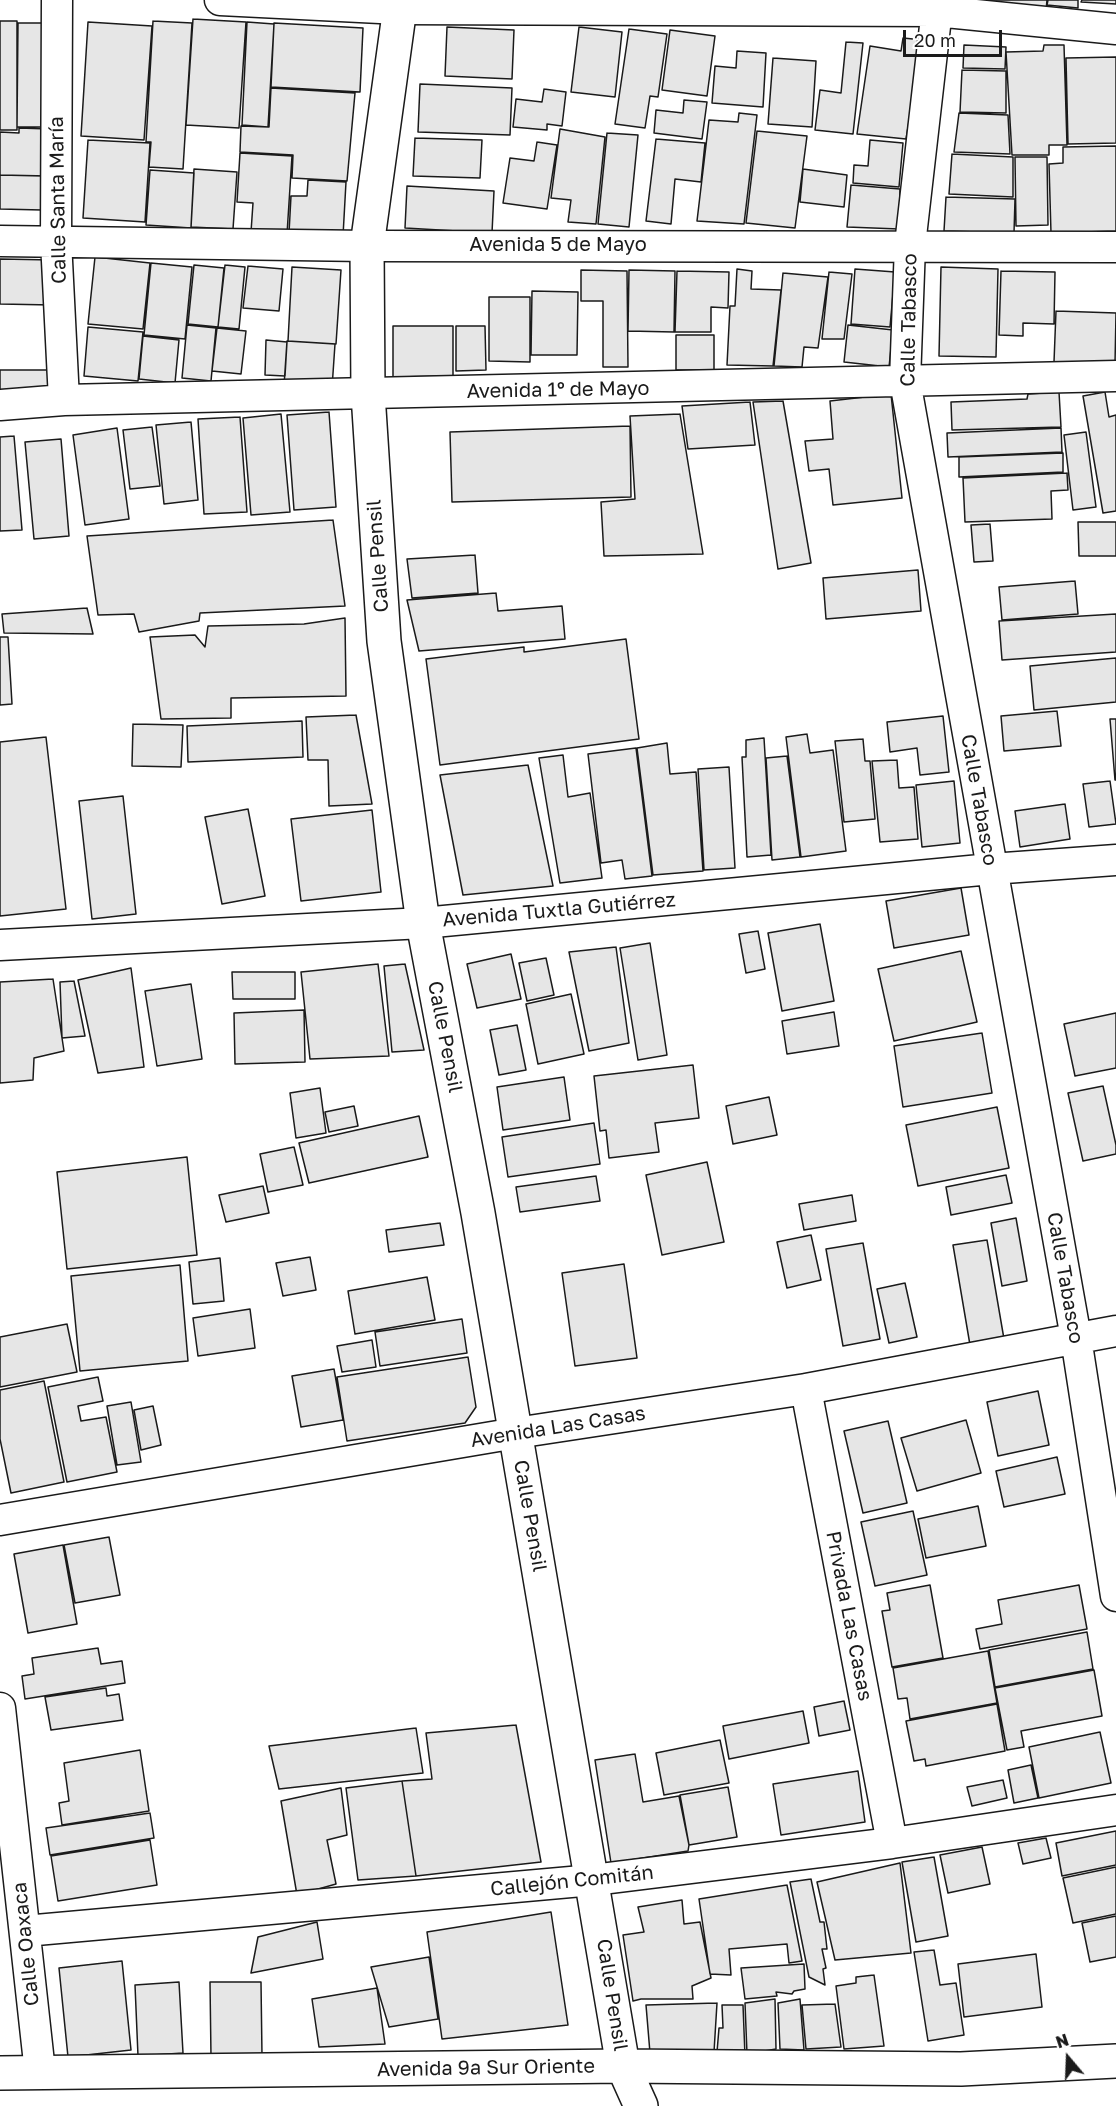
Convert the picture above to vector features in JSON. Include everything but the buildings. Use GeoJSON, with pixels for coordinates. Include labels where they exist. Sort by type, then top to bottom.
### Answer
{"type":"FeatureCollection","features":[{"type":"Feature","properties":{"kind":"main road","name":"Calle Pensil"},"geometry":{"type":"LineString","coordinates":[[400,4],[367,246],[368,394],[384,641],[423,923],[476,1201],[623,2067],[641,2106]]}},
{"type":"Feature","properties":{"kind":"main road","name":"Avenida 9a Sur Oriente"},"geometry":{"type":"LineString","coordinates":[[0,2073],[623,2067],[961,2069],[1116,2061]]}},
{"type":"Feature","properties":{"kind":"main road","name":"Calle Pensil"},"geometry":{"type":"LineString","coordinates":[[614,2106],[623,2067]]}},
{"type":"Feature","properties":{"kind":"street","name":"Calle Santa María"},"geometry":{"type":"LineString","coordinates":[[57,0],[56,241],[64,400]]}},
{"type":"Feature","properties":{"kind":"street"},"geometry":{"type":"LineString","coordinates":[[220,0],[400,4],[937,6],[1116,29]]}},
{"type":"Feature","properties":{"kind":"street","name":"Calle Tabasco"},"geometry":{"type":"LineString","coordinates":[[937,6],[910,245],[905,381],[1076,1338],[1116,1596]]}},
{"type":"Feature","properties":{"kind":"street","name":"Avenida 5 de Mayo"},"geometry":{"type":"LineString","coordinates":[[0,241],[367,246],[1116,247]]}},
{"type":"Feature","properties":{"kind":"street","name":"Avenida 1º de Mayo"},"geometry":{"type":"LineString","coordinates":[[0,405],[64,400],[1116,376]]}},
{"type":"Feature","properties":{"kind":"street","name":"Avenida Tuxtla Gutiérrez"},"geometry":{"type":"LineString","coordinates":[[0,945],[423,923],[991,869],[1116,860]]}},
{"type":"Feature","properties":{"kind":"street","name":"Avenida Las Casas"},"geometry":{"type":"LineString","coordinates":[[0,1520],[516,1433],[806,1389],[1116,1331]]}},
{"type":"Feature","properties":{"kind":"street","name":"Privada Las Casas"},"geometry":{"type":"LineString","coordinates":[[806,1389],[892,1843]]}},
{"type":"Feature","properties":{"kind":"street","name":"Calle Oaxaca"},"geometry":{"type":"LineString","coordinates":[[1,1722],[40,2072]]}},
{"type":"Feature","properties":{"kind":"street","name":"Callejón Comitán"},"geometry":{"type":"LineString","coordinates":[[25,1931],[593,1880],[892,1843],[1116,1810]]}}]}
